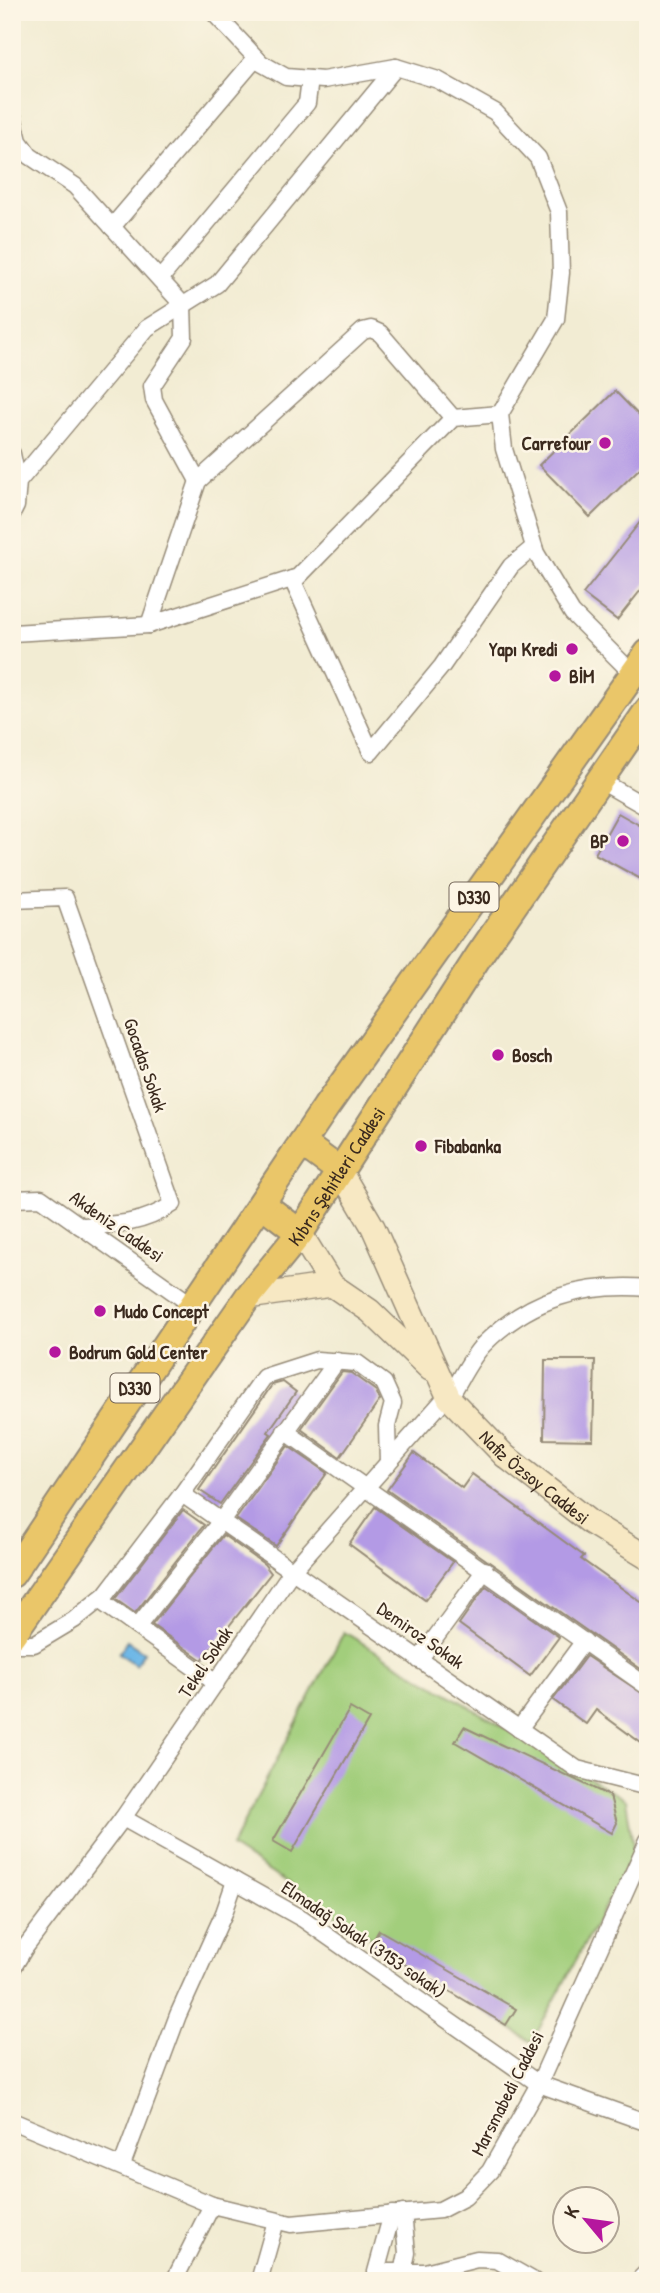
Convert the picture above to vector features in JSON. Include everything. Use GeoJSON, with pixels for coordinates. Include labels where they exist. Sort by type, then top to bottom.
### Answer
{"type":"FeatureCollection","features":[{"type":"Feature","properties":{"kind":"highway","name":"D330"},"geometry":{"type":"LineString","coordinates":[[12,1574],[302,1143],[640,663]]}},
{"type":"Feature","properties":{"kind":"highway","name":"Kıbrıs Şehitleri Caddesi"},"geometry":{"type":"LineString","coordinates":[[12,1635],[248,1297],[300,1233],[488,943],[648,710]]}},
{"type":"Feature","properties":{"kind":"highway"},"geometry":{"type":"LineString","coordinates":[[302,1143],[340,1171]]}},
{"type":"Feature","properties":{"kind":"highway"},"geometry":{"type":"LineString","coordinates":[[262,1204],[300,1233]]}},
{"type":"Feature","properties":{"kind":"main road","name":"Nafiz Özsoy Caddesi"},"geometry":{"type":"LineString","coordinates":[[340,1171],[373,1227],[446,1390]]}},
{"type":"Feature","properties":{"kind":"main road","name":"Nafiz Özsoy Caddesi"},"geometry":{"type":"LineString","coordinates":[[300,1233],[332,1285],[370,1311],[505,1456],[591,1522],[648,1558]]}},
{"type":"Feature","properties":{"kind":"main road"},"geometry":{"type":"LineString","coordinates":[[248,1297],[332,1285]]}},
{"type":"Feature","properties":{"kind":"street"},"geometry":{"type":"LineString","coordinates":[[213,12],[256,58],[286,77],[323,80],[396,67],[438,80],[495,112],[538,158],[559,212],[562,273],[556,319],[500,414],[505,449],[534,547],[572,613],[640,663]]}},
{"type":"Feature","properties":{"kind":"street"},"geometry":{"type":"LineString","coordinates":[[112,227],[256,58]]}},
{"type":"Feature","properties":{"kind":"street"},"geometry":{"type":"LineString","coordinates":[[18,482],[147,328],[217,284],[396,67]]}},
{"type":"Feature","properties":{"kind":"street"},"geometry":{"type":"LineString","coordinates":[[160,279],[307,103],[310,79]]}},
{"type":"Feature","properties":{"kind":"street"},"geometry":{"type":"LineString","coordinates":[[12,113],[19,141],[30,156],[75,186],[183,305],[184,338],[152,386],[153,400],[198,481]]}},
{"type":"Feature","properties":{"kind":"street"},"geometry":{"type":"LineString","coordinates":[[149,625],[198,481],[363,331],[371,329],[380,333],[453,418]]}},
{"type":"Feature","properties":{"kind":"street"},"geometry":{"type":"LineString","coordinates":[[12,633],[149,625],[298,577],[453,418],[500,414]]}},
{"type":"Feature","properties":{"kind":"street"},"geometry":{"type":"LineString","coordinates":[[12,454],[18,482],[16,506],[12,514]]}},
{"type":"Feature","properties":{"kind":"street"},"geometry":{"type":"LineString","coordinates":[[292,579],[371,752],[442,666],[511,566],[534,547]]}},
{"type":"Feature","properties":{"kind":"street"},"geometry":{"type":"LineString","coordinates":[[601,781],[648,808]]}},
{"type":"Feature","properties":{"kind":"street","name":"Gocadas Sokak"},"geometry":{"type":"LineString","coordinates":[[12,900],[65,898],[173,1204],[154,1217],[127,1225],[80,1226]]}},
{"type":"Feature","properties":{"kind":"street","name":"Akdeniz Caddesi"},"geometry":{"type":"LineString","coordinates":[[12,1199],[41,1198],[192,1305]]}},
{"type":"Feature","properties":{"kind":"street","name":"Tekel Sokak"},"geometry":{"type":"LineString","coordinates":[[12,1969],[24,1949],[123,1818],[292,1571],[388,1463],[483,1345],[537,1303],[609,1285],[648,1288]]}},
{"type":"Feature","properties":{"kind":"street"},"geometry":{"type":"LineString","coordinates":[[12,1644],[34,1644],[74,1620],[99,1600],[182,1494],[264,1377],[317,1360],[357,1363],[384,1383],[393,1403],[387,1426],[388,1463]]}},
{"type":"Feature","properties":{"kind":"street"},"geometry":{"type":"LineString","coordinates":[[137,1627],[221,1521],[337,1361]]}},
{"type":"Feature","properties":{"kind":"street"},"geometry":{"type":"LineString","coordinates":[[285,1431],[648,1687]]}},
{"type":"Feature","properties":{"kind":"street","name":"Demiroz Sokak"},"geometry":{"type":"LineString","coordinates":[[182,1494],[577,1769],[648,1787]]}},
{"type":"Feature","properties":{"kind":"street"},"geometry":{"type":"LineString","coordinates":[[419,1660],[485,1570]]}},
{"type":"Feature","properties":{"kind":"street"},"geometry":{"type":"LineString","coordinates":[[99,1600],[216,1683]]}},
{"type":"Feature","properties":{"kind":"street"},"geometry":{"type":"LineString","coordinates":[[519,1729],[584,1641]]}},
{"type":"Feature","properties":{"kind":"street","name":"Elmadağ Sokak (3153 sokak)"},"geometry":{"type":"LineString","coordinates":[[123,1818],[303,1919],[539,2084],[648,2123]]}},
{"type":"Feature","properties":{"kind":"street","name":"Marsmabedi Caddesi"},"geometry":{"type":"LineString","coordinates":[[12,2121],[212,2205],[276,2221],[291,2224],[440,2210],[465,2197],[490,2171],[539,2084],[648,1840]]}},
{"type":"Feature","properties":{"kind":"street"},"geometry":{"type":"LineString","coordinates":[[122,2165],[178,2015],[224,1913],[235,1881]]}},
{"type":"Feature","properties":{"kind":"street"},"geometry":{"type":"LineString","coordinates":[[174,2281],[212,2205]]}},
{"type":"Feature","properties":{"kind":"street"},"geometry":{"type":"LineString","coordinates":[[397,2214],[407,2253],[403,2273]]}},
{"type":"Feature","properties":{"kind":"street"},"geometry":{"type":"LineString","coordinates":[[397,2214],[376,2272],[425,2272],[477,2259],[496,2260],[534,2281]]}},
{"type":"Feature","properties":{"kind":"street"},"geometry":{"type":"LineString","coordinates":[[259,2281],[276,2221]]}},
{"type":"Feature","properties":{"kind":"street"},"geometry":{"type":"LineString","coordinates":[[638,2281],[648,2271]]}},
{"type":"Feature","properties":{"kind":"green space"},"geometry":{"type":"Polygon","coordinates":[[[344,1632],[626,1800],[634,1852],[532,2042],[231,1847],[344,1632]]]}},
{"type":"Feature","properties":{"kind":"water"},"geometry":{"type":"Polygon","coordinates":[[[127,1641],[144,1652],[136,1665],[119,1653],[127,1641]]]}},
{"type":"Feature","properties":{"kind":"building","name":"Carrefour"},"geometry":{"type":"Polygon","coordinates":[[[615,391],[648,425],[648,460],[590,517],[539,465],[615,391]]]}},
{"type":"Feature","properties":{"kind":"building"},"geometry":{"type":"Polygon","coordinates":[[[648,512],[648,581],[617,620],[583,594],[648,512]]]}},
{"type":"Feature","properties":{"kind":"building"},"geometry":{"type":"Polygon","coordinates":[[[618,813],[648,830],[648,883],[595,854],[618,813]]]}},
{"type":"Feature","properties":{"kind":"building"},"geometry":{"type":"Polygon","coordinates":[[[545,1360],[595,1360],[593,1440],[544,1439],[545,1360]]]}},
{"type":"Feature","properties":{"kind":"building"},"geometry":{"type":"Polygon","coordinates":[[[342,1372],[351,1373],[376,1391],[380,1400],[340,1457],[301,1429],[342,1372]]]}},
{"type":"Feature","properties":{"kind":"building"},"geometry":{"type":"Polygon","coordinates":[[[283,1382],[296,1392],[268,1432],[271,1434],[220,1504],[199,1490],[272,1385],[283,1382]]]}},
{"type":"Feature","properties":{"kind":"building"},"geometry":{"type":"Polygon","coordinates":[[[288,1446],[327,1473],[276,1546],[236,1519],[288,1446]]]}},
{"type":"Feature","properties":{"kind":"building"},"geometry":{"type":"Polygon","coordinates":[[[414,1453],[462,1488],[472,1474],[584,1556],[581,1559],[648,1607],[648,1674],[387,1490],[414,1453]]]}},
{"type":"Feature","properties":{"kind":"building"},"geometry":{"type":"Polygon","coordinates":[[[375,1507],[453,1562],[425,1600],[349,1544],[375,1507]]]}},
{"type":"Feature","properties":{"kind":"building"},"geometry":{"type":"Polygon","coordinates":[[[183,1510],[204,1525],[135,1613],[115,1599],[183,1510]]]}},
{"type":"Feature","properties":{"kind":"building"},"geometry":{"type":"Polygon","coordinates":[[[223,1535],[264,1564],[271,1573],[202,1660],[152,1625],[223,1535]]]}},
{"type":"Feature","properties":{"kind":"building"},"geometry":{"type":"Polygon","coordinates":[[[486,1586],[559,1637],[530,1676],[459,1624],[486,1586]]]}},
{"type":"Feature","properties":{"kind":"building"},"geometry":{"type":"Polygon","coordinates":[[[586,1656],[648,1697],[648,1748],[596,1710],[586,1724],[553,1700],[586,1656]]]}},
{"type":"Feature","properties":{"kind":"building"},"geometry":{"type":"Polygon","coordinates":[[[350,1708],[369,1719],[292,1852],[273,1841],[350,1708]]]}},
{"type":"Feature","properties":{"kind":"building"},"geometry":{"type":"Polygon","coordinates":[[[464,1727],[610,1796],[617,1823],[612,1833],[455,1742],[464,1727]]]}},
{"type":"Feature","properties":{"kind":"building"},"geometry":{"type":"Polygon","coordinates":[[[379,1930],[516,2009],[506,2025],[371,1944],[379,1930]]]}},
{"type":"Feature","properties":{"kind":"place","name":"Carrefour"},"geometry":{"type":"Point","coordinates":[605,443]}},
{"type":"Feature","properties":{"kind":"place","name":"Yapı Kredi"},"geometry":{"type":"Point","coordinates":[572,649]}},
{"type":"Feature","properties":{"kind":"place","name":"BİM"},"geometry":{"type":"Point","coordinates":[555,676]}},
{"type":"Feature","properties":{"kind":"place","name":"BP"},"geometry":{"type":"Point","coordinates":[623,841]}},
{"type":"Feature","properties":{"kind":"place","name":"Bosch"},"geometry":{"type":"Point","coordinates":[498,1055]}},
{"type":"Feature","properties":{"kind":"place","name":"Fibabanka"},"geometry":{"type":"Point","coordinates":[421,1146]}},
{"type":"Feature","properties":{"kind":"place","name":"Mudo Concept"},"geometry":{"type":"Point","coordinates":[100,1311]}},
{"type":"Feature","properties":{"kind":"place","name":"Bodrum Gold Center"},"geometry":{"type":"Point","coordinates":[55,1352]}}]}
